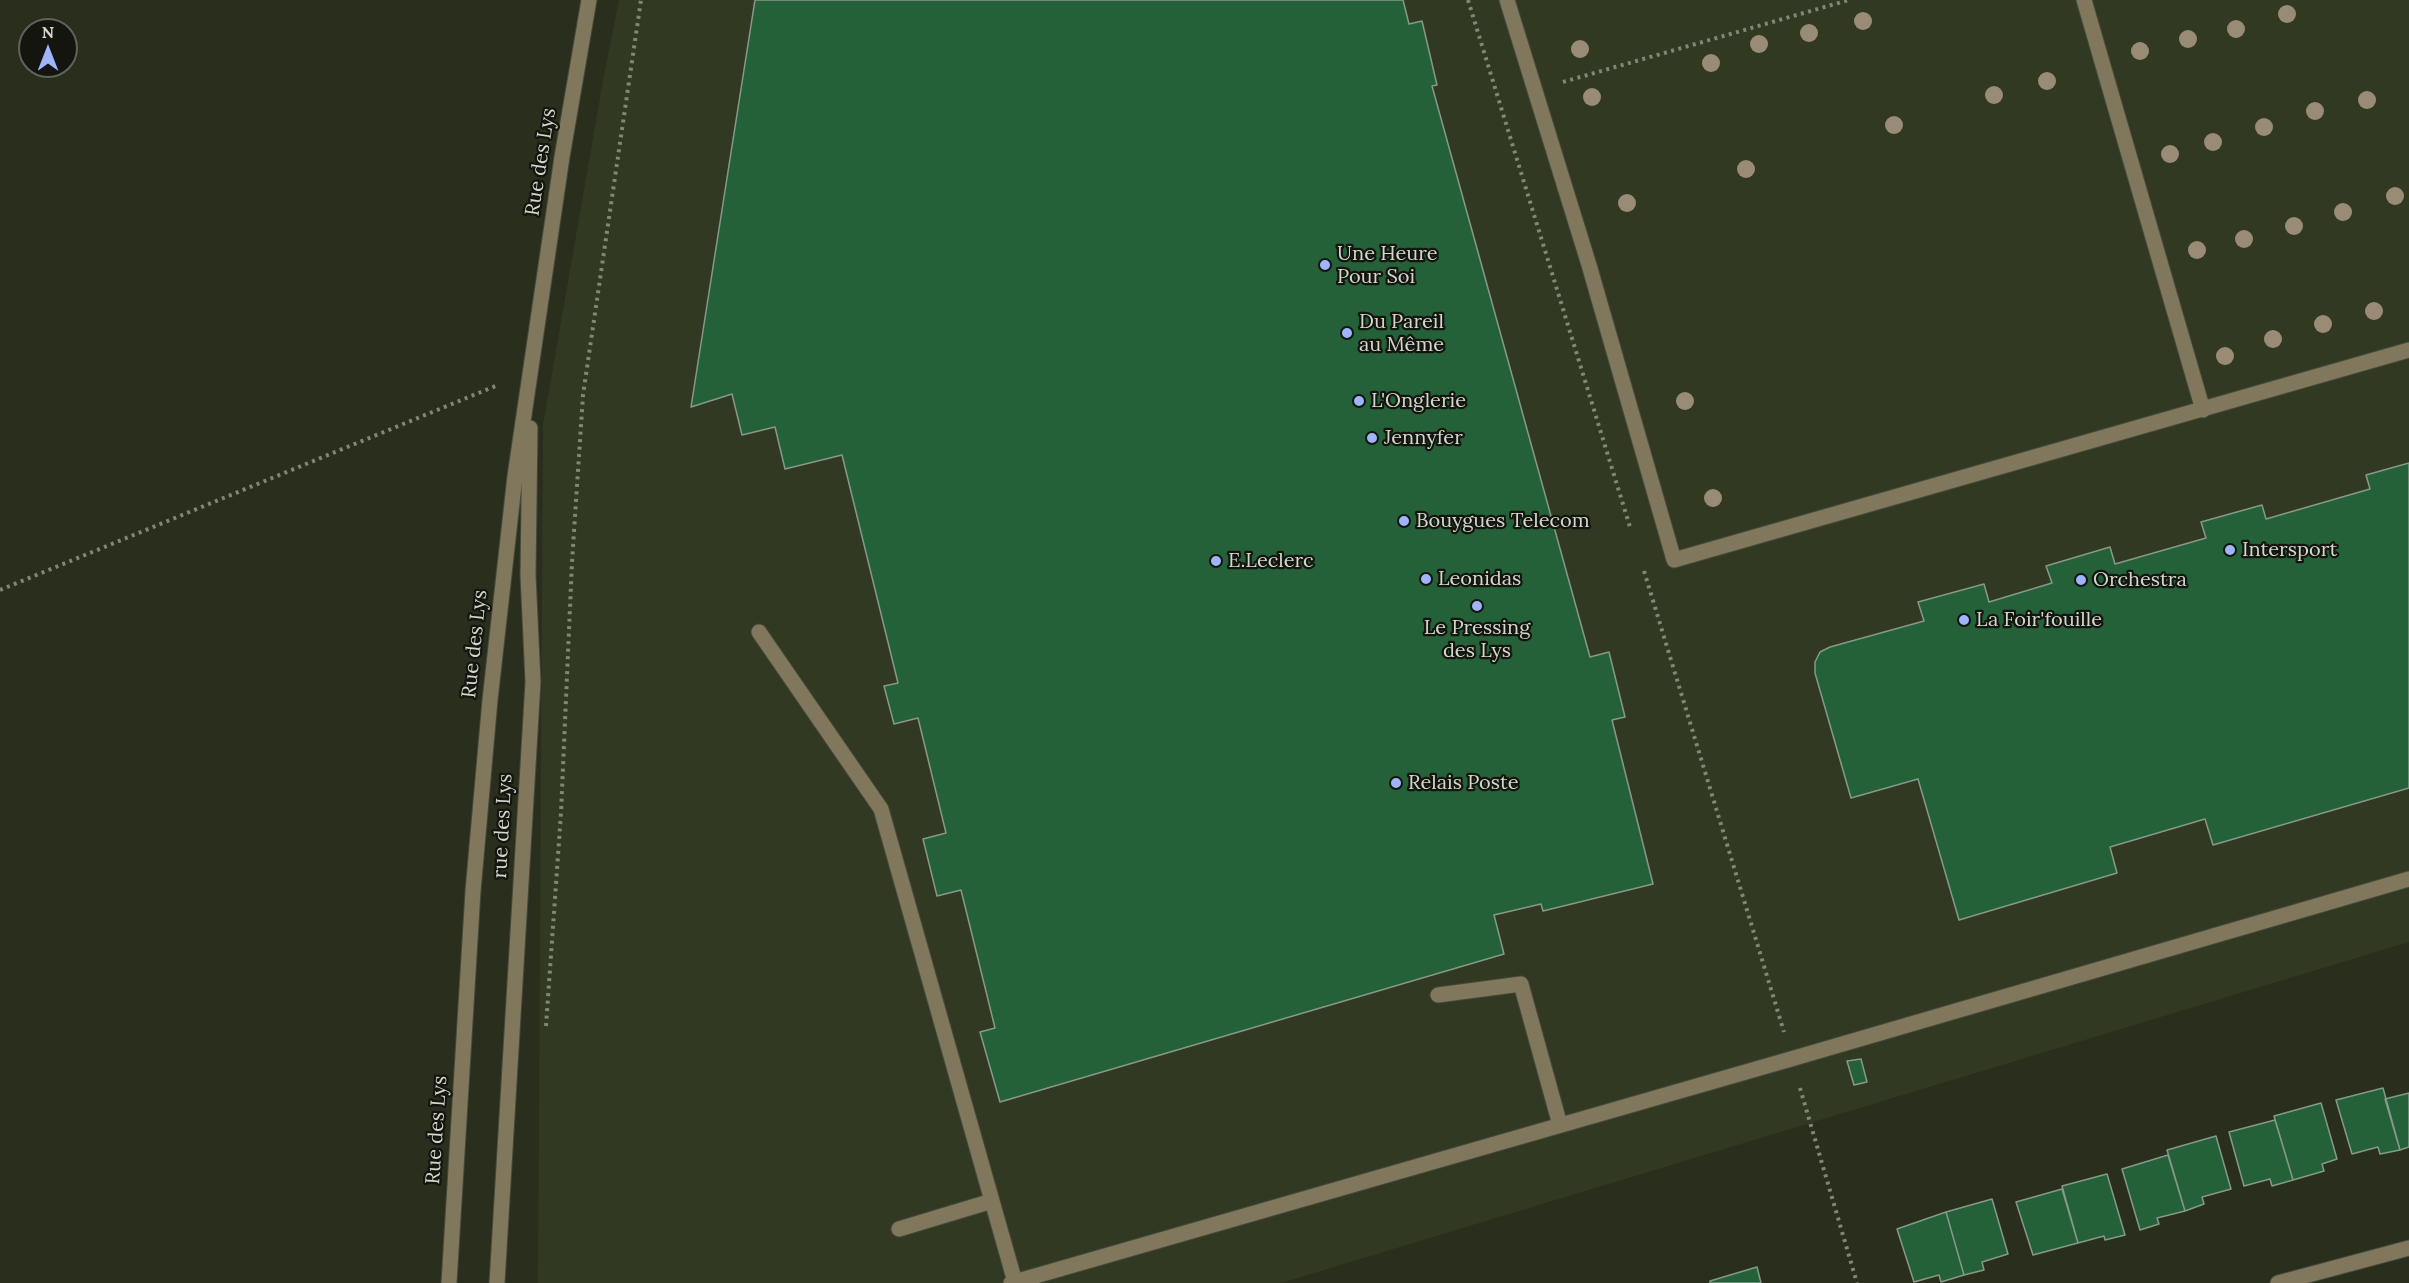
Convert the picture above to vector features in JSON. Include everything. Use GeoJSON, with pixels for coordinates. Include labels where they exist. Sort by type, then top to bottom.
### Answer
{"type":"FeatureCollection","features":[{"type":"Feature","properties":{"kind":"street","name":"Rue des Lys"},"geometry":{"type":"LineString","coordinates":[[449,1283],[473,891],[515,476],[561,168],[588,8],[595,0]]}},
{"type":"Feature","properties":{"kind":"street"},"geometry":{"type":"LineString","coordinates":[[1507,0],[1582,243],[1674,560],[2409,351]]}},
{"type":"Feature","properties":{"kind":"street"},"geometry":{"type":"LineString","coordinates":[[2084,0],[2203,410]]}},
{"type":"Feature","properties":{"kind":"street","name":"rue des Lys"},"geometry":{"type":"LineString","coordinates":[[497,1283],[533,682],[528,575],[531,371]]}},
{"type":"Feature","properties":{"kind":"street"},"geometry":{"type":"LineString","coordinates":[[759,632],[881,809],[1013,1282],[2409,879]]}},
{"type":"Feature","properties":{"kind":"street"},"geometry":{"type":"LineString","coordinates":[[1438,994],[1521,984],[1560,1125]]}},
{"type":"Feature","properties":{"kind":"street"},"geometry":{"type":"LineString","coordinates":[[899,1229],[992,1201]]}},
{"type":"Feature","properties":{"kind":"street"},"geometry":{"type":"LineString","coordinates":[[2278,1283],[2409,1248]]}},
{"type":"Feature","properties":{"kind":"path"},"geometry":{"type":"LineString","coordinates":[[545,1034],[561,813],[572,562],[583,395],[641,0]]}},
{"type":"Feature","properties":{"kind":"path"},"geometry":{"type":"LineString","coordinates":[[1499,101],[1849,0]]}},
{"type":"Feature","properties":{"kind":"path"},"geometry":{"type":"LineString","coordinates":[[0,590],[531,371]]}},
{"type":"Feature","properties":{"kind":"path"},"geometry":{"type":"LineString","coordinates":[[1791,1059],[1857,1283]]}},
{"type":"Feature","properties":{"kind":"shaded area"},"geometry":{"type":"Polygon","coordinates":[[[619,0],[2409,0],[2409,942],[1281,1283],[538,1283],[543,425],[619,0]]]}},
{"type":"Feature","properties":{"kind":"building","name":"E.Leclerc"},"geometry":{"type":"Polygon","coordinates":[[[755,0],[1403,0],[1409,24],[1422,21],[1437,85],[1432,86],[1590,657],[1609,652],[1625,717],[1612,720],[1653,884],[1543,911],[1541,904],[1494,915],[1504,954],[1000,1102],[980,1032],[995,1028],[961,890],[937,896],[923,839],[946,833],[918,718],[894,724],[884,686],[898,683],[842,455],[785,469],[775,427],[742,435],[732,394],[691,407],[755,0]]]}},
{"type":"Feature","properties":{"kind":"building"},"geometry":{"type":"Polygon","coordinates":[[[2409,463],[2409,788],[2213,845],[2205,819],[2110,847],[2117,873],[1959,920],[1918,779],[1851,798],[1815,673],[1815,662],[1820,652],[1830,647],[1924,621],[1918,602],[1984,584],[1989,602],[2052,583],[2046,566],[2110,547],[2115,564],[2206,538],[2201,522],[2262,505],[2266,519],[2370,489],[2366,475],[2409,463]]]}},
{"type":"Feature","properties":{"kind":"building"},"geometry":{"type":"Polygon","coordinates":[[[1861,1059],[1867,1082],[1854,1085],[1847,1061],[1861,1059]]]}},
{"type":"Feature","properties":{"kind":"building"},"geometry":{"type":"Polygon","coordinates":[[[2383,1088],[2400,1150],[2380,1154],[2378,1147],[2352,1154],[2336,1100],[2383,1088]]]}},
{"type":"Feature","properties":{"kind":"building"},"geometry":{"type":"Polygon","coordinates":[[[2409,1093],[2409,1147],[2400,1150],[2385,1099],[2409,1093]]]}},
{"type":"Feature","properties":{"kind":"building"},"geometry":{"type":"Polygon","coordinates":[[[2321,1103],[2337,1159],[2322,1164],[2324,1171],[2293,1180],[2274,1116],[2321,1103]]]}},
{"type":"Feature","properties":{"kind":"building"},"geometry":{"type":"Polygon","coordinates":[[[2275,1120],[2293,1180],[2272,1186],[2270,1179],[2244,1186],[2229,1132],[2275,1120]]]}},
{"type":"Feature","properties":{"kind":"building"},"geometry":{"type":"Polygon","coordinates":[[[2216,1136],[2231,1189],[2202,1197],[2204,1204],[2185,1211],[2167,1150],[2216,1136]]]}},
{"type":"Feature","properties":{"kind":"building"},"geometry":{"type":"Polygon","coordinates":[[[2168,1155],[2185,1211],[2157,1218],[2159,1224],[2140,1230],[2122,1169],[2168,1155]]]}},
{"type":"Feature","properties":{"kind":"building"},"geometry":{"type":"Polygon","coordinates":[[[2107,1174],[2125,1235],[2105,1240],[2104,1236],[2078,1243],[2062,1186],[2107,1174]]]}},
{"type":"Feature","properties":{"kind":"building"},"geometry":{"type":"Polygon","coordinates":[[[2062,1189],[2078,1243],[2033,1255],[2016,1202],[2062,1189]]]}},
{"type":"Feature","properties":{"kind":"building"},"geometry":{"type":"Polygon","coordinates":[[[1992,1199],[2008,1254],[1982,1262],[1984,1270],[1964,1275],[1946,1212],[1992,1199]]]}},
{"type":"Feature","properties":{"kind":"building"},"geometry":{"type":"Polygon","coordinates":[[[1946,1212],[1964,1275],[1941,1282],[1939,1275],[1914,1282],[1897,1229],[1946,1212]]]}},
{"type":"Feature","properties":{"kind":"building"},"geometry":{"type":"Polygon","coordinates":[[[1757,1267],[1761,1283],[1710,1283],[1710,1281],[1757,1267]]]}},
{"type":"Feature","properties":{"kind":"place","name":"Une Heure Pour Soi"},"geometry":{"type":"Point","coordinates":[1325,265]}},
{"type":"Feature","properties":{"kind":"place","name":"Du Pareil au Même"},"geometry":{"type":"Point","coordinates":[1347,333]}},
{"type":"Feature","properties":{"kind":"place","name":"L'Onglerie"},"geometry":{"type":"Point","coordinates":[1359,401]}},
{"type":"Feature","properties":{"kind":"place","name":"Jennyfer"},"geometry":{"type":"Point","coordinates":[1372,438]}},
{"type":"Feature","properties":{"kind":"place","name":"Bouygues Telecom"},"geometry":{"type":"Point","coordinates":[1404,521]}},
{"type":"Feature","properties":{"kind":"place","name":"Intersport"},"geometry":{"type":"Point","coordinates":[2230,550]}},
{"type":"Feature","properties":{"kind":"place","name":"E.Leclerc"},"geometry":{"type":"Point","coordinates":[1216,561]}},
{"type":"Feature","properties":{"kind":"place","name":"Leonidas"},"geometry":{"type":"Point","coordinates":[1426,579]}},
{"type":"Feature","properties":{"kind":"place","name":"Orchestra"},"geometry":{"type":"Point","coordinates":[2081,580]}},
{"type":"Feature","properties":{"kind":"place","name":"Le Pressing des Lys"},"geometry":{"type":"Point","coordinates":[1477,606]}},
{"type":"Feature","properties":{"kind":"place","name":"La Foir'fouille"},"geometry":{"type":"Point","coordinates":[1964,620]}},
{"type":"Feature","properties":{"kind":"place","name":"Relais Poste"},"geometry":{"type":"Point","coordinates":[1396,783]}}]}
